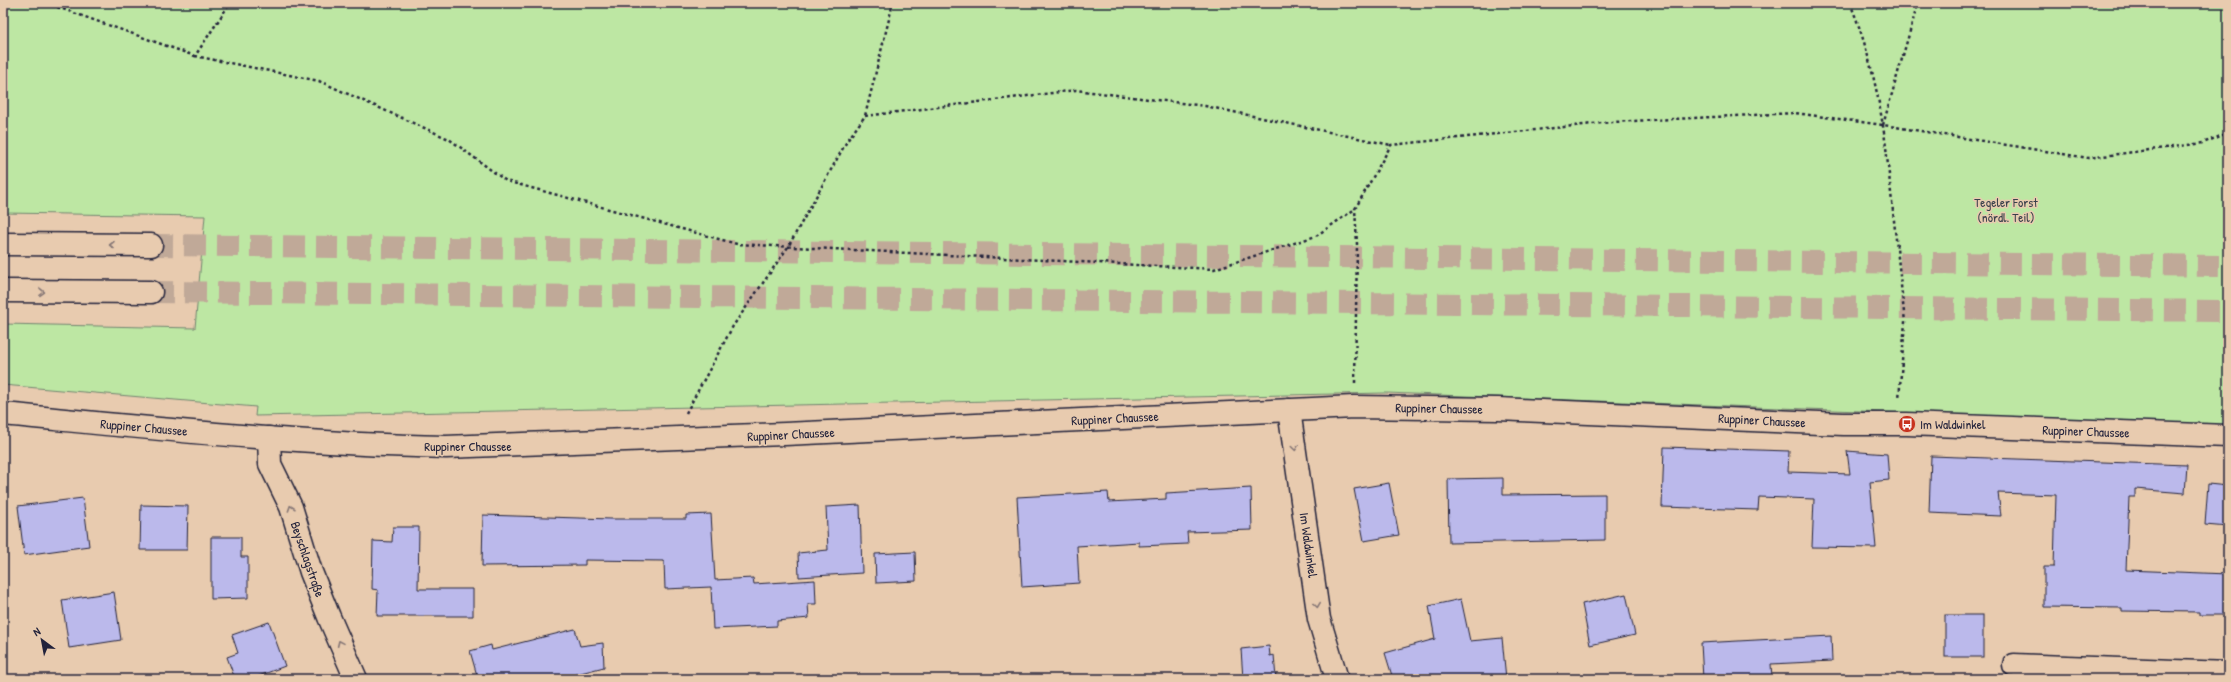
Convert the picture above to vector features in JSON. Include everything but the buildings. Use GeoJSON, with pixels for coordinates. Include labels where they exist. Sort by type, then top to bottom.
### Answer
{"type":"FeatureCollection","features":[{"type":"Feature","properties":{"kind":"main road"},"geometry":{"type":"LineString","coordinates":[[3,244],[151,245]]}},
{"type":"Feature","properties":{"kind":"main road"},"geometry":{"type":"LineString","coordinates":[[3,291],[151,292]]}},
{"type":"Feature","properties":{"kind":"main road","name":"Ruppiner Chaussee"},"geometry":{"type":"LineString","coordinates":[[3,414],[269,438],[392,446],[446,447],[672,439],[1354,407],[1498,409],[1843,424],[1898,424],[2228,436]]}},
{"type":"Feature","properties":{"kind":"main road","name":"Im Waldwinkel"},"geometry":{"type":"LineString","coordinates":[[1289,410],[1319,619],[1337,679]]}},
{"type":"Feature","properties":{"kind":"main road","name":"Beyschlagstraße"},"geometry":{"type":"LineString","coordinates":[[269,438],[270,464],[291,507],[314,578],[356,679]]}},
{"type":"Feature","properties":{"kind":"main road"},"geometry":{"type":"LineString","coordinates":[[2014,665],[2228,673]]}},
{"type":"Feature","properties":{"kind":"path"},"geometry":{"type":"LineString","coordinates":[[46,3],[195,56],[320,81],[449,139],[506,181],[737,244],[1214,269],[1316,236],[1355,209],[1391,145]]}},
{"type":"Feature","properties":{"kind":"path"},"geometry":{"type":"LineString","coordinates":[[195,56],[230,3]]}},
{"type":"Feature","properties":{"kind":"path"},"geometry":{"type":"LineString","coordinates":[[672,439],[733,326],[788,247],[847,141],[865,116],[893,3]]}},
{"type":"Feature","properties":{"kind":"path"},"geometry":{"type":"LineString","coordinates":[[1850,3],[1860,26],[1883,125],[1905,322],[1898,424]]}},
{"type":"Feature","properties":{"kind":"path"},"geometry":{"type":"LineString","coordinates":[[1883,125],[1918,3]]}},
{"type":"Feature","properties":{"kind":"path"},"geometry":{"type":"LineString","coordinates":[[865,116],[1076,90],[1205,106],[1391,145],[1612,122],[1795,113],[1883,125],[2088,158],[2203,143],[2228,133]]}},
{"type":"Feature","properties":{"kind":"path"},"geometry":{"type":"LineString","coordinates":[[1354,407],[1357,244],[1355,209]]}},
{"type":"Feature","properties":{"kind":"green space","name":"Tegeler Forst (nördl. Teil)"},"geometry":{"type":"Polygon","coordinates":[[[3,3],[2228,3],[2228,425],[1386,393],[255,416],[256,407],[3,385],[3,324],[195,328],[205,216],[3,213],[3,3]]]}},
{"type":"Feature","properties":{"kind":"tunnel"},"geometry":{"type":"LineString","coordinates":[[151,245],[2228,266]]}},
{"type":"Feature","properties":{"kind":"tunnel"},"geometry":{"type":"LineString","coordinates":[[151,292],[2228,311]]}},
{"type":"Feature","properties":{"kind":"place","name":"Im Waldwinkel"},"geometry":{"type":"Point","coordinates":[1907,424]}}]}
